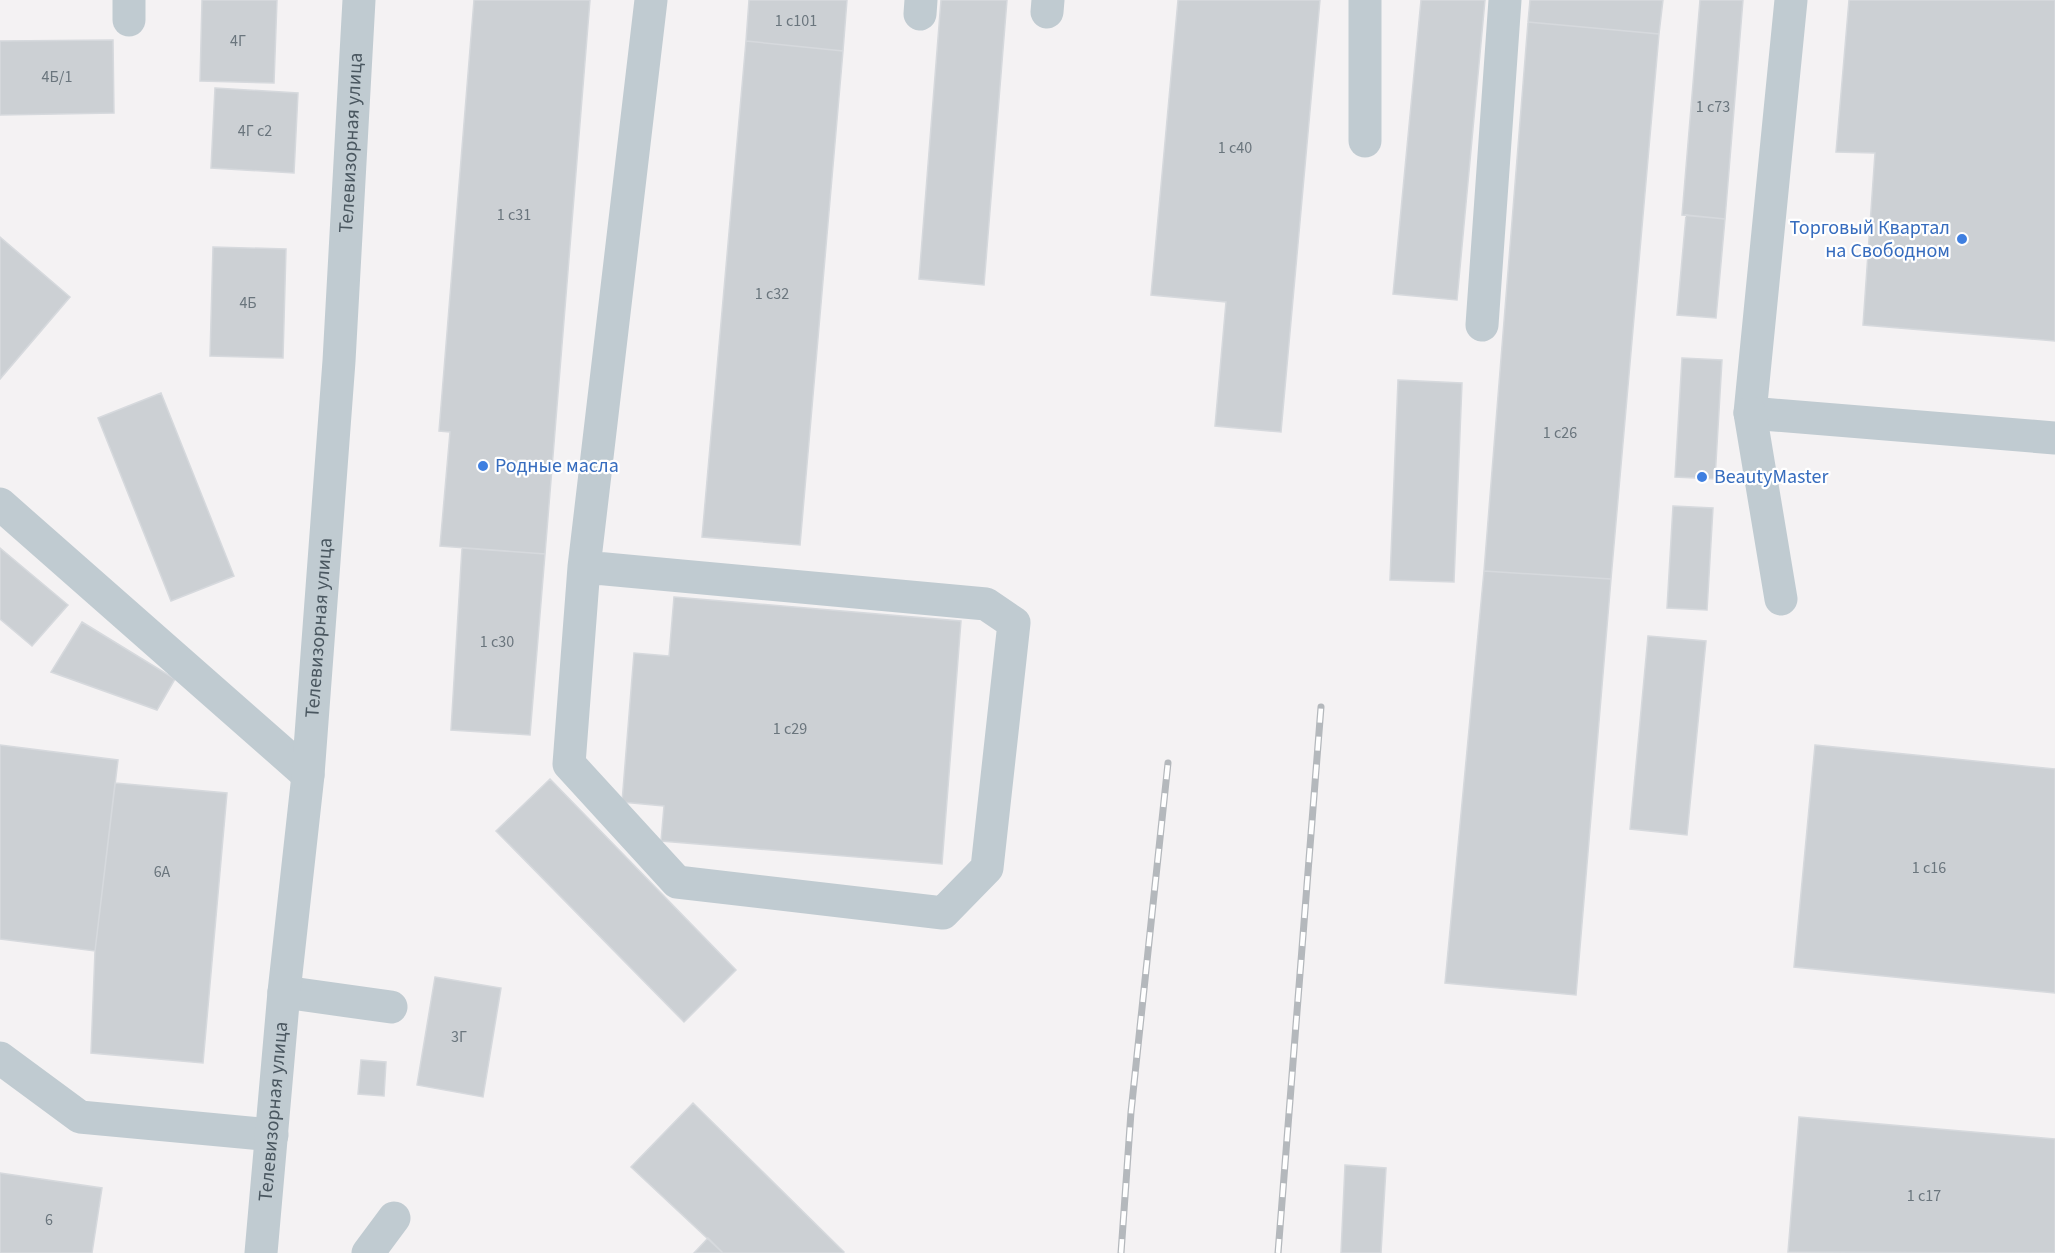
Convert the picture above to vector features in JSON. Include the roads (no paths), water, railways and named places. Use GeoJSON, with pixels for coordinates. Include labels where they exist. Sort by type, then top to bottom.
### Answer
{"type":"FeatureCollection","features":[{"type":"Feature","properties":{"kind":"street","name":"Телевизорная улица"},"geometry":{"type":"LineString","coordinates":[[261,1253],[284,992],[308,775],[339,361],[359,0]]}},
{"type":"Feature","properties":{"kind":"street"},"geometry":{"type":"LineString","coordinates":[[584,567],[986,604],[1014,623],[987,868],[943,913],[677,882],[569,764],[584,567],[651,0]]}},
{"type":"Feature","properties":{"kind":"street"},"geometry":{"type":"LineString","coordinates":[[1365,0],[1365,141]]}},
{"type":"Feature","properties":{"kind":"street"},"geometry":{"type":"LineString","coordinates":[[1482,325],[1505,0]]}},
{"type":"Feature","properties":{"kind":"street"},"geometry":{"type":"LineString","coordinates":[[1781,599],[1750,413],[1791,0]]}},
{"type":"Feature","properties":{"kind":"street"},"geometry":{"type":"LineString","coordinates":[[1750,413],[2055,438]]}},
{"type":"Feature","properties":{"kind":"street"},"geometry":{"type":"LineString","coordinates":[[0,504],[308,775]]}},
{"type":"Feature","properties":{"kind":"street"},"geometry":{"type":"LineString","coordinates":[[284,992],[391,1007]]}},
{"type":"Feature","properties":{"kind":"street"},"geometry":{"type":"LineString","coordinates":[[0,1058],[80,1117],[272,1135]]}},
{"type":"Feature","properties":{"kind":"street"},"geometry":{"type":"LineString","coordinates":[[368,1253],[394,1218]]}},
{"type":"Feature","properties":{"kind":"railway"},"geometry":{"type":"LineString","coordinates":[[1278,1253],[1321,707]]}},
{"type":"Feature","properties":{"kind":"railway"},"geometry":{"type":"LineString","coordinates":[[1121,1253],[1131,1112],[1168,763]]}},
{"type":"Feature","properties":{"kind":"place","name":"Торговый Квартал на Свободном"},"geometry":{"type":"Point","coordinates":[1962,239]}},
{"type":"Feature","properties":{"kind":"place","name":"Родные масла"},"geometry":{"type":"Point","coordinates":[483,466]}},
{"type":"Feature","properties":{"kind":"place","name":"BeautyMaster"},"geometry":{"type":"Point","coordinates":[1702,477]}}]}
